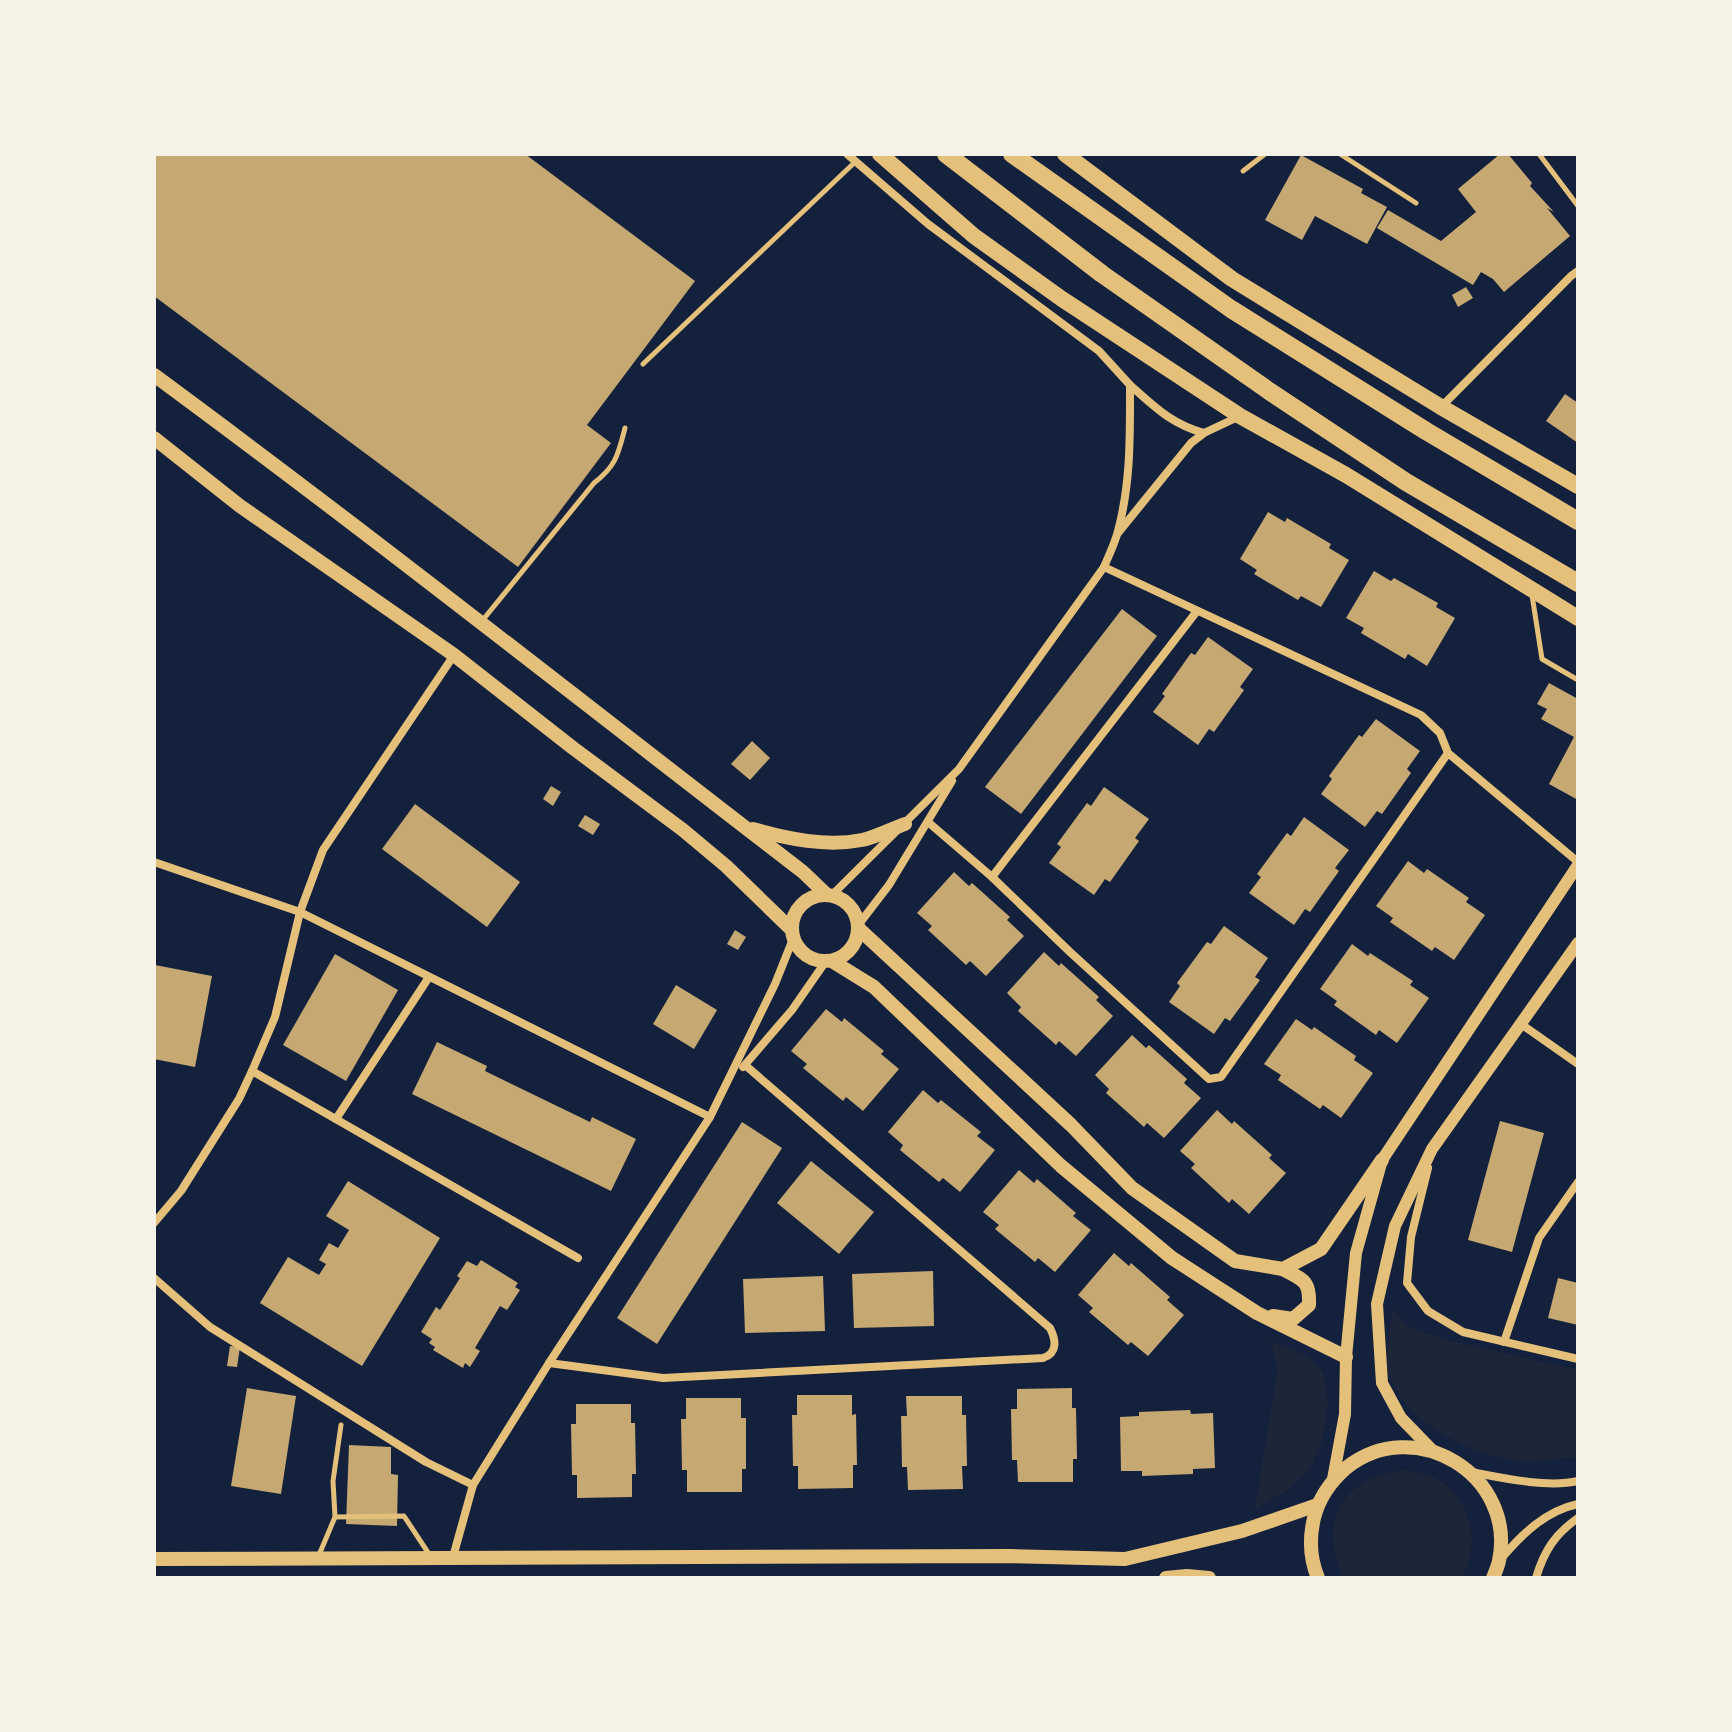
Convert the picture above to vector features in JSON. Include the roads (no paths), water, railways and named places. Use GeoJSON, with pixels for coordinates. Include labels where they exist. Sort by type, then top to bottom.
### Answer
{"type":"FeatureCollection","features":[{"type":"Feature","properties":{"kind":"highway"},"geometry":{"type":"LineString","coordinates":[[946,154],[1102,274],[1269,391],[1406,482],[1578,583]]}},
{"type":"Feature","properties":{"kind":"highway"},"geometry":{"type":"LineString","coordinates":[[1012,154],[1231,309],[1426,431],[1578,521]]}},
{"type":"Feature","properties":{"kind":"main road"},"geometry":{"type":"LineString","coordinates":[[880,154],[987,245],[1062,299],[1240,416],[1346,475],[1578,618]]}},
{"type":"Feature","properties":{"kind":"main road"},"geometry":{"type":"LineString","coordinates":[[1065,154],[1232,279],[1441,407],[1578,486]]}},
{"type":"Feature","properties":{"kind":"main road"},"geometry":{"type":"LineString","coordinates":[[154,375],[283,470],[829,895],[850,905],[859,927],[853,946],[840,958],[829,961],[806,955],[798,948],[793,934],[726,866],[683,830],[454,655],[240,506],[154,438]]}},
{"type":"Feature","properties":{"kind":"main road"},"geometry":{"type":"LineString","coordinates":[[743,826],[789,839],[827,842],[862,840],[905,824]]}},
{"type":"Feature","properties":{"kind":"main road"},"geometry":{"type":"LineString","coordinates":[[793,934],[796,912],[801,905],[808,899],[829,895]]}},
{"type":"Feature","properties":{"kind":"main road"},"geometry":{"type":"LineString","coordinates":[[859,927],[1071,1125],[1132,1188],[1235,1261],[1283,1269],[1302,1279],[1310,1290],[1309,1305],[1293,1319],[1257,1313]]}},
{"type":"Feature","properties":{"kind":"main road"},"geometry":{"type":"LineString","coordinates":[[829,961],[874,987],[1061,1166],[1172,1258],[1257,1313],[1346,1357]]}},
{"type":"Feature","properties":{"kind":"main road"},"geometry":{"type":"LineString","coordinates":[[1283,1269],[1321,1249],[1382,1160]]}},
{"type":"Feature","properties":{"kind":"main road"},"geometry":{"type":"LineString","coordinates":[[1318,1578],[1312,1565],[1310,1534],[1317,1505],[1333,1479],[1357,1460],[1385,1448],[1415,1447],[1445,1455],[1470,1472],[1490,1497],[1500,1528],[1499,1560],[1493,1577]]}},
{"type":"Feature","properties":{"kind":"main road"},"geometry":{"type":"LineString","coordinates":[[154,1559],[1011,1556],[1125,1559],[1242,1531],[1317,1505]]}},
{"type":"Feature","properties":{"kind":"main road"},"geometry":{"type":"LineString","coordinates":[[1166,1578],[1209,1578]]}},
{"type":"Feature","properties":{"kind":"street"},"geometry":{"type":"LineString","coordinates":[[847,154],[928,224],[1099,351],[1130,385],[1169,419],[1204,433]]}},
{"type":"Feature","properties":{"kind":"street"},"geometry":{"type":"LineString","coordinates":[[1441,407],[1578,271]]}},
{"type":"Feature","properties":{"kind":"street"},"geometry":{"type":"LineString","coordinates":[[859,927],[889,885],[959,769],[1104,567],[1118,534],[1129,473],[1130,385]]}},
{"type":"Feature","properties":{"kind":"street"},"geometry":{"type":"LineString","coordinates":[[1118,534],[1191,443],[1204,433],[1240,416]]}},
{"type":"Feature","properties":{"kind":"street"},"geometry":{"type":"LineString","coordinates":[[1104,567],[1421,715],[1440,733],[1448,753],[1578,864],[1382,1160],[1356,1253],[1346,1357],[1345,1414],[1333,1479]]}},
{"type":"Feature","properties":{"kind":"street"},"geometry":{"type":"LineString","coordinates":[[992,877],[1197,611]]}},
{"type":"Feature","properties":{"kind":"street"},"geometry":{"type":"LineString","coordinates":[[154,1223],[181,1191],[239,1099],[252,1071],[275,1017],[300,912],[323,850],[454,655]]}},
{"type":"Feature","properties":{"kind":"street"},"geometry":{"type":"LineString","coordinates":[[928,822],[992,877],[1209,1079],[1221,1077],[1448,753]]}},
{"type":"Feature","properties":{"kind":"street"},"geometry":{"type":"LineString","coordinates":[[829,895],[959,769]]}},
{"type":"Feature","properties":{"kind":"street"},"geometry":{"type":"LineString","coordinates":[[154,862],[300,912],[710,1117]]}},
{"type":"Feature","properties":{"kind":"street"},"geometry":{"type":"LineString","coordinates":[[453,1557],[473,1485],[710,1117],[775,984],[793,934]]}},
{"type":"Feature","properties":{"kind":"street"},"geometry":{"type":"LineString","coordinates":[[1434,1452],[1401,1418],[1382,1383],[1377,1304],[1395,1226],[1432,1149],[1578,943]]}},
{"type":"Feature","properties":{"kind":"street"},"geometry":{"type":"LineString","coordinates":[[729,1083],[792,1010],[829,961]]}},
{"type":"Feature","properties":{"kind":"street"},"geometry":{"type":"LineString","coordinates":[[336,1119],[429,977]]}},
{"type":"Feature","properties":{"kind":"street"},"geometry":{"type":"LineString","coordinates":[[1521,1024],[1578,1064]]}},
{"type":"Feature","properties":{"kind":"street"},"geometry":{"type":"LineString","coordinates":[[549,1363],[663,1378],[1043,1358],[1054,1351],[1055,1338],[1050,1328],[745,1065]]}},
{"type":"Feature","properties":{"kind":"street"},"geometry":{"type":"LineString","coordinates":[[252,1071],[578,1258]]}},
{"type":"Feature","properties":{"kind":"street"},"geometry":{"type":"LineString","coordinates":[[1432,1149],[1411,1237],[1407,1283],[1428,1311],[1463,1332],[1578,1359]]}},
{"type":"Feature","properties":{"kind":"street"},"geometry":{"type":"LineString","coordinates":[[1504,1342],[1539,1238],[1578,1182]]}},
{"type":"Feature","properties":{"kind":"street"},"geometry":{"type":"LineString","coordinates":[[154,1278],[210,1327],[426,1462],[473,1485]]}},
{"type":"Feature","properties":{"kind":"street"},"geometry":{"type":"LineString","coordinates":[[1470,1472],[1512,1480],[1578,1481]]}},
{"type":"Feature","properties":{"kind":"street"},"geometry":{"type":"LineString","coordinates":[[1499,1560],[1542,1518],[1578,1504]]}},
{"type":"Feature","properties":{"kind":"street"},"geometry":{"type":"LineString","coordinates":[[1536,1578],[1543,1556],[1566,1526],[1578,1518]]}},
{"type":"Feature","properties":{"kind":"lane"},"geometry":{"type":"LineString","coordinates":[[1243,171],[1265,154]]}},
{"type":"Feature","properties":{"kind":"lane"},"geometry":{"type":"LineString","coordinates":[[1340,154],[1416,203]]}},
{"type":"Feature","properties":{"kind":"lane"},"geometry":{"type":"LineString","coordinates":[[1539,154],[1578,206]]}},
{"type":"Feature","properties":{"kind":"lane"},"geometry":{"type":"LineString","coordinates":[[643,364],[855,162]]}},
{"type":"Feature","properties":{"kind":"lane"},"geometry":{"type":"LineString","coordinates":[[480,622],[594,483],[607,473],[617,459],[625,428]]}},
{"type":"Feature","properties":{"kind":"lane"},"geometry":{"type":"LineString","coordinates":[[1532,591],[1542,659],[1578,680]]}},
{"type":"Feature","properties":{"kind":"lane"},"geometry":{"type":"LineString","coordinates":[[318,1558],[335,1517],[333,1481],[341,1425]]}},
{"type":"Feature","properties":{"kind":"lane"},"geometry":{"type":"LineString","coordinates":[[335,1517],[404,1516],[432,1558]]}}]}
